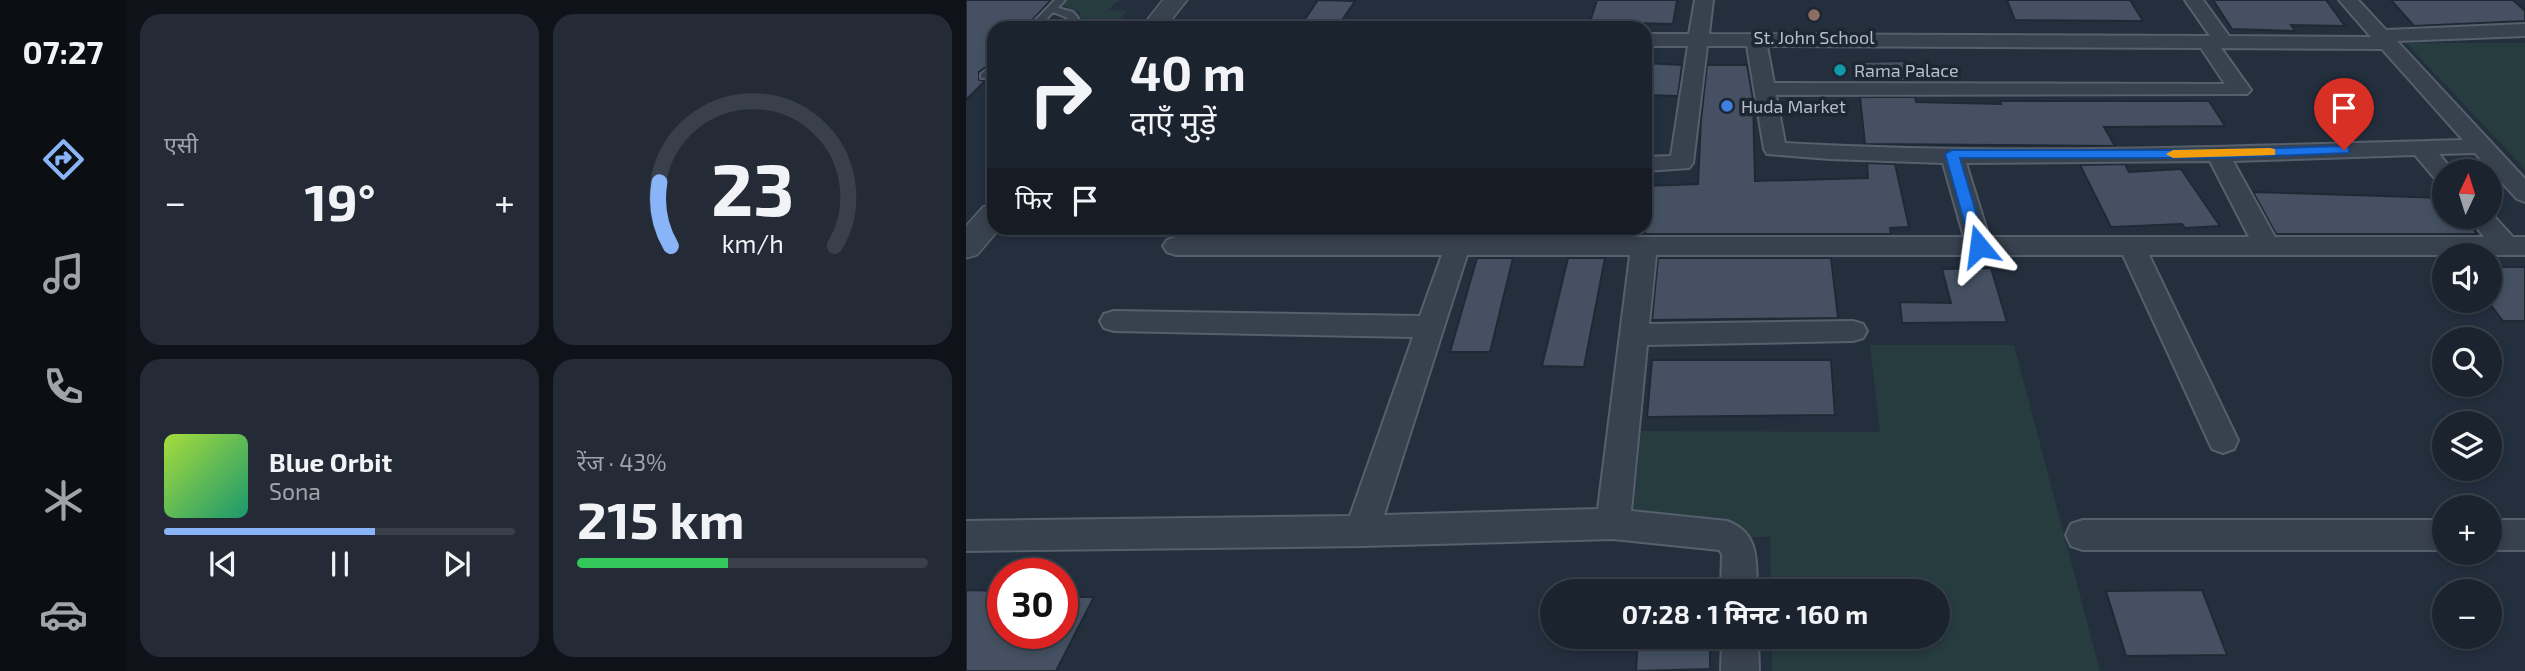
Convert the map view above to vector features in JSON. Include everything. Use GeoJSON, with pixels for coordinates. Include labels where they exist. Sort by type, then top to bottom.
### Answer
{"type":"FeatureCollection","features":[{"type":"Feature","properties":{"kind":"street"},"geometry":{"type":"LineString","coordinates":[[1158,21],[1175,0]]}},
{"type":"Feature","properties":{"kind":"street"},"geometry":{"type":"LineString","coordinates":[[1652,164],[1681,163],[1696,40],[1704,0]]}},
{"type":"Feature","properties":{"kind":"street"},"geometry":{"type":"LineString","coordinates":[[1764,89],[2241,90],[2194,0]]}},
{"type":"Feature","properties":{"kind":"street"},"geometry":{"type":"LineString","coordinates":[[2348,0],[2525,194]]}},
{"type":"Feature","properties":{"kind":"street"},"geometry":{"type":"LineString","coordinates":[[1652,40],[2215,43],[2384,40],[2525,30]]}},
{"type":"Feature","properties":{"kind":"street"},"geometry":{"type":"LineString","coordinates":[[1756,41],[1776,149],[1952,154],[2218,154],[2479,146]]}},
{"type":"Feature","properties":{"kind":"street"},"geometry":{"type":"LineString","coordinates":[[2420,148],[2432,161]]}},
{"type":"Feature","properties":{"kind":"street"},"geometry":{"type":"LineString","coordinates":[[1952,154],[1979,246]]}},
{"type":"Feature","properties":{"kind":"street"},"geometry":{"type":"LineString","coordinates":[[2218,154],[2266,245]]}},
{"type":"Feature","properties":{"kind":"street"},"geometry":{"type":"LineString","coordinates":[[966,247],[987,222]]}},
{"type":"Feature","properties":{"kind":"street"},"geometry":{"type":"LineString","coordinates":[[2495,229],[2515,246]]}},
{"type":"Feature","properties":{"kind":"street"},"geometry":{"type":"LineString","coordinates":[[1363,531],[1458,244]]}},
{"type":"Feature","properties":{"kind":"street"},"geometry":{"type":"LineString","coordinates":[[1176,246],[2515,246]]}},
{"type":"Feature","properties":{"kind":"street"},"geometry":{"type":"LineString","coordinates":[[1613,524],[1644,246]]}},
{"type":"Feature","properties":{"kind":"street"},"geometry":{"type":"LineString","coordinates":[[2133,248],[2223,440]]}},
{"type":"Feature","properties":{"kind":"street"},"geometry":{"type":"LineString","coordinates":[[1114,320],[1432,327]]}},
{"type":"Feature","properties":{"kind":"street"},"geometry":{"type":"LineString","coordinates":[[1635,335],[1853,331]]}},
{"type":"Feature","properties":{"kind":"street"},"geometry":{"type":"LineString","coordinates":[[966,536],[1363,531],[1613,524],[1727,536],[1739,548],[1739,579]]}},
{"type":"Feature","properties":{"kind":"street"},"geometry":{"type":"LineString","coordinates":[[2083,535],[2432,535]]}},
{"type":"Feature","properties":{"kind":"street"},"geometry":{"type":"LineString","coordinates":[[2502,535],[2525,535]]}},
{"type":"Feature","properties":{"kind":"street"},"geometry":{"type":"LineString","coordinates":[[1740,649],[1740,671]]}},
{"type":"Feature","properties":{"kind":"lane"},"geometry":{"type":"LineString","coordinates":[[1040,21],[1060,0]]}},
{"type":"Feature","properties":{"kind":"lane"},"geometry":{"type":"LineString","coordinates":[[1051,9],[1070,14],[1073,18],[1071,21]]}},
{"type":"Feature","properties":{"kind":"green space"},"geometry":{"type":"Polygon","coordinates":[[[1067,0],[1123,0],[1116,2],[1108,10],[1127,11],[1118,21],[1079,21],[1080,12],[1062,5],[1067,0]]]}},
{"type":"Feature","properties":{"kind":"green space"},"geometry":{"type":"Polygon","coordinates":[[[2406,43],[2525,43],[2525,169],[2406,43]]]}},
{"type":"Feature","properties":{"kind":"green space"},"geometry":{"type":"Polygon","coordinates":[[[1870,345],[2014,345],[2100,671],[1772,671],[1772,649],[1950,649],[1950,579],[1771,579],[1770,537],[1631,536],[1641,431],[1880,432],[1870,345]]]}},
{"type":"Feature","properties":{"kind":"building"},"geometry":{"type":"Polygon","coordinates":[[[966,0],[1051,0],[1032,21],[987,21],[987,66],[979,72],[979,80],[985,81],[966,100],[966,0]]]}},
{"type":"Feature","properties":{"kind":"building"},"geometry":{"type":"Polygon","coordinates":[[[1318,0],[1355,1],[1341,21],[1304,21],[1318,0]]]}},
{"type":"Feature","properties":{"kind":"building"},"geometry":{"type":"Polygon","coordinates":[[[1597,0],[1677,0],[1673,24],[1652,23],[1652,21],[1590,21],[1597,0]]]}},
{"type":"Feature","properties":{"kind":"building"},"geometry":{"type":"Polygon","coordinates":[[[2007,0],[2130,0],[2143,21],[2015,20],[2007,0]]]}},
{"type":"Feature","properties":{"kind":"building"},"geometry":{"type":"Polygon","coordinates":[[[2213,0],[2326,0],[2345,26],[2291,25],[2295,31],[2232,29],[2213,0]]]}},
{"type":"Feature","properties":{"kind":"building"},"geometry":{"type":"Polygon","coordinates":[[[2391,0],[2513,0],[2525,11],[2525,21],[2414,26],[2391,0]]]}},
{"type":"Feature","properties":{"kind":"building"},"geometry":{"type":"Polygon","coordinates":[[[1907,61],[1911,81],[1858,81],[1857,62],[1907,61]]]}},
{"type":"Feature","properties":{"kind":"building"},"geometry":{"type":"Polygon","coordinates":[[[1652,63],[1682,65],[1678,96],[1652,95],[1652,63]]]}},
{"type":"Feature","properties":{"kind":"building"},"geometry":{"type":"Polygon","coordinates":[[[1707,65],[1747,65],[1753,99],[1755,181],[1868,178],[1867,163],[1895,164],[1909,227],[1890,228],[1891,234],[1652,234],[1652,186],[1698,184],[1707,65]]]}},
{"type":"Feature","properties":{"kind":"building"},"geometry":{"type":"Polygon","coordinates":[[[1860,97],[1915,97],[1916,102],[2001,104],[2000,101],[2209,101],[2225,126],[2104,127],[2115,146],[1865,144],[1860,97]]]}},
{"type":"Feature","properties":{"kind":"building"},"geometry":{"type":"Polygon","coordinates":[[[2125,164],[2129,172],[2181,169],[2220,226],[2185,228],[2182,224],[2111,227],[2080,165],[2125,164]]]}},
{"type":"Feature","properties":{"kind":"building"},"geometry":{"type":"Polygon","coordinates":[[[2253,192],[2432,198],[2432,229],[2473,229],[2477,234],[2276,234],[2253,192]]]}},
{"type":"Feature","properties":{"kind":"building"},"geometry":{"type":"Polygon","coordinates":[[[1477,258],[1513,258],[1490,352],[1450,352],[1477,258]]]}},
{"type":"Feature","properties":{"kind":"building"},"geometry":{"type":"Polygon","coordinates":[[[1568,258],[1605,258],[1584,367],[1542,366],[1568,258]]]}},
{"type":"Feature","properties":{"kind":"building"},"geometry":{"type":"Polygon","coordinates":[[[1658,258],[1831,258],[1838,318],[1652,320],[1658,258]]]}},
{"type":"Feature","properties":{"kind":"building"},"geometry":{"type":"Polygon","coordinates":[[[2502,267],[2525,267],[2525,321],[2503,321],[2497,313],[2502,313],[2502,267]]]}},
{"type":"Feature","properties":{"kind":"building"},"geometry":{"type":"Polygon","coordinates":[[[1991,268],[2007,322],[1902,323],[1900,302],[1951,303],[1942,269],[1991,268]]]}},
{"type":"Feature","properties":{"kind":"building"},"geometry":{"type":"Polygon","coordinates":[[[1652,360],[1831,360],[1835,415],[1647,417],[1652,360]]]}},
{"type":"Feature","properties":{"kind":"building"},"geometry":{"type":"Polygon","coordinates":[[[966,590],[987,591],[987,649],[1067,649],[1056,671],[966,671],[966,590]]]}},
{"type":"Feature","properties":{"kind":"building"},"geometry":{"type":"Polygon","coordinates":[[[2202,590],[2227,655],[2126,656],[2106,591],[2202,590]]]}},
{"type":"Feature","properties":{"kind":"building"},"geometry":{"type":"Polygon","coordinates":[[[1078,597],[1094,597],[1078,628],[1078,597]]]}},
{"type":"Feature","properties":{"kind":"building"},"geometry":{"type":"Polygon","coordinates":[[[1637,649],[1710,649],[1710,669],[1636,671],[1637,649]]]}},
{"type":"Feature","properties":{"kind":"slow traffic"},"geometry":{"type":"LineString","coordinates":[[2173,154],[2270,152]]}},
{"type":"Feature","properties":{"kind":"place","name":"St. John School"},"geometry":{"type":"Point","coordinates":[1814,15]}},
{"type":"Feature","properties":{"kind":"place","name":"Rama Palace"},"geometry":{"type":"Point","coordinates":[1840,70]}},
{"type":"Feature","properties":{"kind":"place","name":"Huda Market"},"geometry":{"type":"Point","coordinates":[1727,106]}},
{"type":"Feature","properties":{"kind":"route"},"geometry":{"type":"LineString","coordinates":[[1979,246],[1952,154],[2218,154],[2344,150]]}}]}
